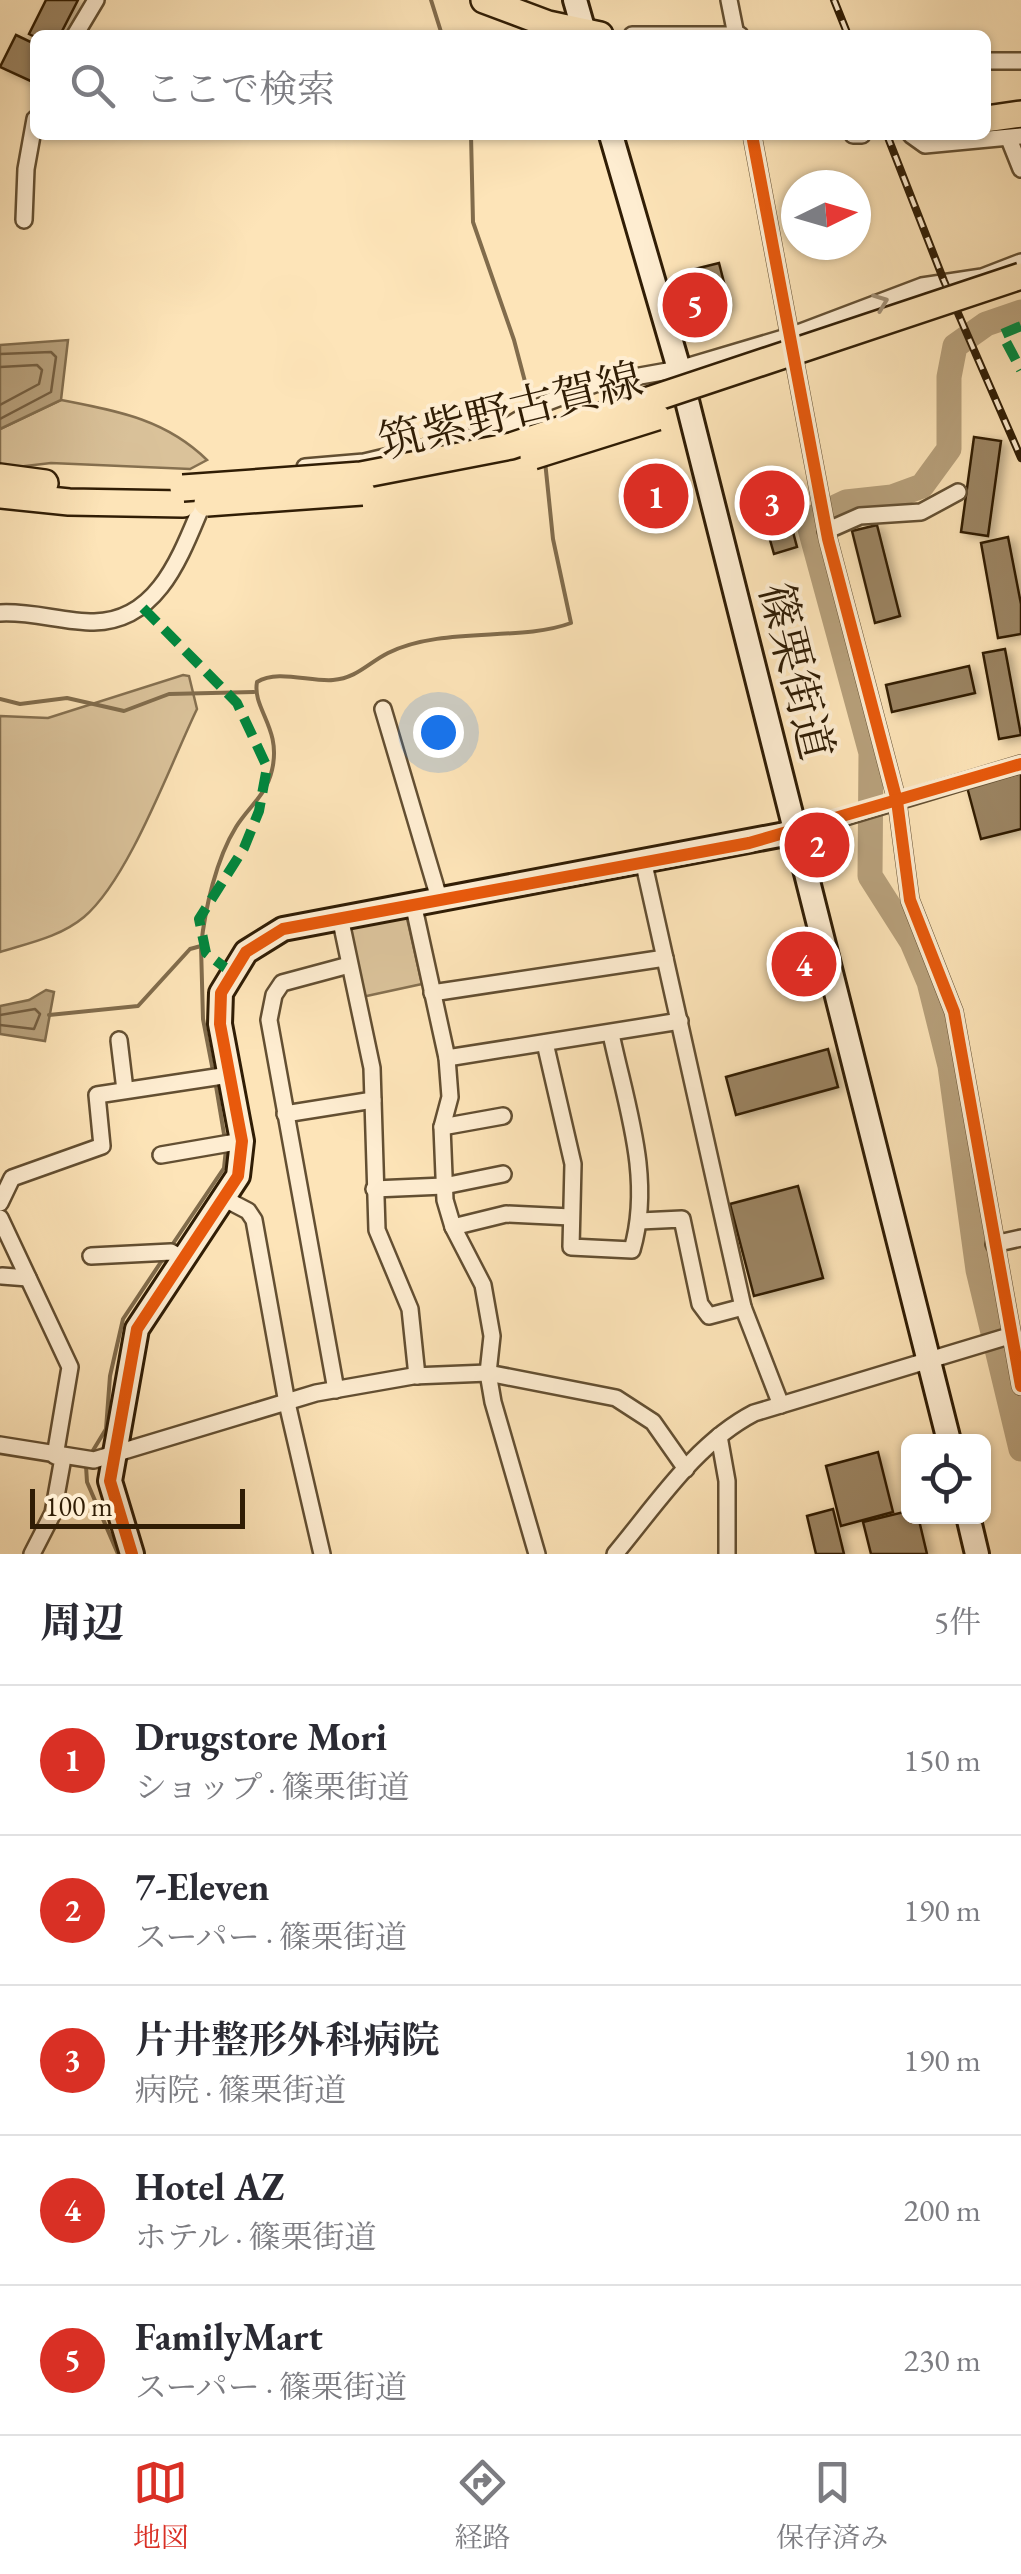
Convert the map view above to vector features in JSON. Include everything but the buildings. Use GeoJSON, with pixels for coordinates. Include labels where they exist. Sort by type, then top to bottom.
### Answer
{"type":"FeatureCollection","features":[{"type":"Feature","properties":{"kind":"main road"},"geometry":{"type":"LineString","coordinates":[[484,0],[573,30]]}},
{"type":"Feature","properties":{"kind":"main road"},"geometry":{"type":"LineString","coordinates":[[575,0],[588,30]]}},
{"type":"Feature","properties":{"kind":"main road"},"geometry":{"type":"LineString","coordinates":[[991,117],[1021,114]]}},
{"type":"Feature","properties":{"kind":"main road","name":"篠栗街道"},"geometry":{"type":"LineString","coordinates":[[615,142],[678,369],[947,1434]]}},
{"type":"Feature","properties":{"kind":"main road","name":"筑紫野古賀線"},"geometry":{"type":"LineString","coordinates":[[0,477],[183,496],[361,475],[511,446],[1021,276]]}},
{"type":"Feature","properties":{"kind":"main road","name":"筑紫野古賀線"},"geometry":{"type":"LineString","coordinates":[[0,495],[70,502],[363,492],[515,461],[828,361],[1021,292]]}},
{"type":"Feature","properties":{"kind":"main road"},"geometry":{"type":"LineString","coordinates":[[132,1554],[110,1480],[96,1459],[136,1329],[238,1176],[242,1141],[220,1024],[221,992],[246,952],[282,929],[796,832]]}},
{"type":"Feature","properties":{"kind":"main road"},"geometry":{"type":"LineString","coordinates":[[970,1524],[977,1554]]}},
{"type":"Feature","properties":{"kind":"street"},"geometry":{"type":"LineString","coordinates":[[78,30],[96,0]]}},
{"type":"Feature","properties":{"kind":"street"},"geometry":{"type":"LineString","coordinates":[[729,0],[736,30]]}},
{"type":"Feature","properties":{"kind":"street"},"geometry":{"type":"LineString","coordinates":[[991,60],[1021,61]]}},
{"type":"Feature","properties":{"kind":"street"},"geometry":{"type":"LineString","coordinates":[[1015,137],[1021,169]]}},
{"type":"Feature","properties":{"kind":"street"},"geometry":{"type":"LineString","coordinates":[[24,220],[31,140]]}},
{"type":"Feature","properties":{"kind":"street"},"geometry":{"type":"LineString","coordinates":[[753,140],[826,531],[897,801],[910,900],[954,1012],[1021,1386]]}},
{"type":"Feature","properties":{"kind":"street"},"geometry":{"type":"LineString","coordinates":[[919,140],[925,144],[976,140]]}},
{"type":"Feature","properties":{"kind":"street"},"geometry":{"type":"LineString","coordinates":[[0,612],[32,611],[95,622],[143,608],[166,582],[208,493],[228,474],[364,462],[502,429],[548,402],[595,384],[678,369],[790,336],[922,286],[982,277],[1021,262]]}},
{"type":"Feature","properties":{"kind":"street"},"geometry":{"type":"LineString","coordinates":[[826,531],[860,516],[921,512],[958,492]]}},
{"type":"Feature","properties":{"kind":"street"},"geometry":{"type":"LineString","coordinates":[[383,709],[438,898]]}},
{"type":"Feature","properties":{"kind":"street"},"geometry":{"type":"LineString","coordinates":[[796,832],[1021,764]]}},
{"type":"Feature","properties":{"kind":"street"},"geometry":{"type":"LineString","coordinates":[[643,860],[743,1307],[781,1405]]}},
{"type":"Feature","properties":{"kind":"street"},"geometry":{"type":"LineString","coordinates":[[413,903],[447,1058],[450,1097],[442,1127],[444,1186],[453,1228],[486,1298],[492,1336],[488,1374],[537,1554]]}},
{"type":"Feature","properties":{"kind":"street"},"geometry":{"type":"LineString","coordinates":[[340,917],[372,1068],[377,1230],[410,1308],[417,1376]]}},
{"type":"Feature","properties":{"kind":"street"},"geometry":{"type":"LineString","coordinates":[[432,993],[665,958]]}},
{"type":"Feature","properties":{"kind":"street"},"geometry":{"type":"LineString","coordinates":[[336,1390],[268,1020],[274,994],[294,976],[349,965]]}},
{"type":"Feature","properties":{"kind":"street"},"geometry":{"type":"LineString","coordinates":[[447,1058],[680,1021]]}},
{"type":"Feature","properties":{"kind":"street"},"geometry":{"type":"LineString","coordinates":[[545,1043],[572,1164],[570,1247],[632,1250],[640,1222],[642,1184],[611,1034]]}},
{"type":"Feature","properties":{"kind":"street"},"geometry":{"type":"LineString","coordinates":[[119,1040],[125,1090]]}},
{"type":"Feature","properties":{"kind":"street"},"geometry":{"type":"LineString","coordinates":[[0,1203],[12,1178],[102,1146],[97,1095],[229,1075]]}},
{"type":"Feature","properties":{"kind":"street"},"geometry":{"type":"LineString","coordinates":[[286,1114],[374,1100]]}},
{"type":"Feature","properties":{"kind":"street"},"geometry":{"type":"LineString","coordinates":[[442,1127],[503,1116]]}},
{"type":"Feature","properties":{"kind":"street"},"geometry":{"type":"LineString","coordinates":[[161,1154],[242,1141]]}},
{"type":"Feature","properties":{"kind":"street"},"geometry":{"type":"LineString","coordinates":[[374,1189],[444,1186],[504,1174]]}},
{"type":"Feature","properties":{"kind":"street"},"geometry":{"type":"LineString","coordinates":[[224,1200],[248,1211],[254,1220],[287,1403],[322,1554]]}},
{"type":"Feature","properties":{"kind":"street"},"geometry":{"type":"LineString","coordinates":[[453,1228],[506,1214],[571,1217]]}},
{"type":"Feature","properties":{"kind":"street"},"geometry":{"type":"LineString","coordinates":[[0,1218],[70,1367],[53,1513],[32,1554]]}},
{"type":"Feature","properties":{"kind":"street"},"geometry":{"type":"LineString","coordinates":[[640,1222],[682,1219],[700,1304],[709,1316],[743,1307]]}},
{"type":"Feature","properties":{"kind":"street"},"geometry":{"type":"LineString","coordinates":[[994,1244],[1021,1238]]}},
{"type":"Feature","properties":{"kind":"street"},"geometry":{"type":"LineString","coordinates":[[91,1256],[172,1252],[182,1258]]}},
{"type":"Feature","properties":{"kind":"street"},"geometry":{"type":"LineString","coordinates":[[1,1282],[28,1278]]}},
{"type":"Feature","properties":{"kind":"street"},"geometry":{"type":"LineString","coordinates":[[615,1554],[686,1468],[718,1436],[754,1413],[1010,1336]]}},
{"type":"Feature","properties":{"kind":"street"},"geometry":{"type":"LineString","coordinates":[[0,1445],[59,1457],[96,1459],[336,1390],[417,1376],[488,1374],[616,1398],[653,1422],[686,1468]]}},
{"type":"Feature","properties":{"kind":"street"},"geometry":{"type":"LineString","coordinates":[[718,1436],[727,1481],[727,1554]]}},
{"type":"Feature","properties":{"kind":"shaded area"},"geometry":{"type":"Polygon","coordinates":[[[61,400],[121,413],[157,426],[207,460],[190,469],[51,463],[0,469],[0,429],[61,400]]]}},
{"type":"Feature","properties":{"kind":"shaded area"},"geometry":{"type":"Polygon","coordinates":[[[189,676],[197,709],[117,876],[101,899],[75,924],[44,939],[0,952],[0,716],[48,718],[189,676]]]}},
{"type":"Feature","properties":{"kind":"shaded area"},"geometry":{"type":"Polygon","coordinates":[[[406,914],[422,984],[362,997],[347,928],[406,914]]]}},
{"type":"Feature","properties":{"kind":"water"},"geometry":{"type":"Polygon","coordinates":[[[68,340],[61,400],[0,429],[0,345],[68,340]]]}},
{"type":"Feature","properties":{"kind":"water"},"geometry":{"type":"Polygon","coordinates":[[[46,990],[54,992],[45,1041],[0,1034],[0,1006],[29,1000],[46,990]]]}},
{"type":"Feature","properties":{"kind":"waterway"},"geometry":{"type":"LineString","coordinates":[[431,0],[440,30]]}},
{"type":"Feature","properties":{"kind":"waterway"},"geometry":{"type":"LineString","coordinates":[[471,140],[473,222],[514,340],[532,408]]}},
{"type":"Feature","properties":{"kind":"waterway"},"geometry":{"type":"LineString","coordinates":[[1021,312],[986,324],[955,346],[949,377],[949,449],[922,486],[892,497],[846,502],[812,518],[810,529],[871,753],[870,876],[912,942],[929,982],[950,1066],[978,1270],[1021,1449]]}},
{"type":"Feature","properties":{"kind":"waterway"},"geometry":{"type":"LineString","coordinates":[[49,1015],[138,1006],[190,949],[201,946],[223,854],[236,827],[266,787],[272,770],[273,742],[257,682],[274,676],[341,679],[409,645],[551,629],[571,623],[553,539],[545,461]]}},
{"type":"Feature","properties":{"kind":"waterway"},"geometry":{"type":"LineString","coordinates":[[0,699],[20,704],[67,698],[124,711],[169,694],[254,692]]}},
{"type":"Feature","properties":{"kind":"waterway"},"geometry":{"type":"LineString","coordinates":[[201,946],[203,1019],[213,1071]]}},
{"type":"Feature","properties":{"kind":"waterway"},"geometry":{"type":"LineString","coordinates":[[215,1080],[225,1140]]}},
{"type":"Feature","properties":{"kind":"waterway"},"geometry":{"type":"LineString","coordinates":[[170,1248],[224,1168],[226,1149]]}},
{"type":"Feature","properties":{"kind":"waterway"},"geometry":{"type":"LineString","coordinates":[[89,1457],[106,1429],[110,1376],[123,1319],[165,1256]]}},
{"type":"Feature","properties":{"kind":"waterway"},"geometry":{"type":"LineString","coordinates":[[86,1466],[87,1482],[118,1554]]}},
{"type":"Feature","properties":{"kind":"railway"},"geometry":{"type":"LineString","coordinates":[[834,0],[846,30]]}},
{"type":"Feature","properties":{"kind":"railway"},"geometry":{"type":"LineString","coordinates":[[889,140],[944,281],[1021,458]]}},
{"type":"Feature","properties":{"kind":"marked path"},"geometry":{"type":"LineString","coordinates":[[1021,326],[1002,334],[1021,370]]}},
{"type":"Feature","properties":{"kind":"marked path"},"geometry":{"type":"LineString","coordinates":[[143,608],[237,703],[267,767],[259,811],[244,848],[199,919],[206,953],[231,972]]}},
{"type":"Feature","properties":{"kind":"cycle path"},"geometry":{"type":"LineString","coordinates":[[753,140],[828,539],[897,801],[910,900],[954,1012],[1021,1386]]}},
{"type":"Feature","properties":{"kind":"cycle path"},"geometry":{"type":"LineString","coordinates":[[132,1554],[110,1481],[137,1329],[238,1176],[242,1141],[220,1024],[221,993],[246,952],[283,929],[749,843],[1021,764]]}},
{"type":"Feature","properties":{"kind":"place","name":"FamilyMart"},"geometry":{"type":"Point","coordinates":[695,305]}},
{"type":"Feature","properties":{"kind":"place","name":"Drugstore Mori"},"geometry":{"type":"Point","coordinates":[656,496]}},
{"type":"Feature","properties":{"kind":"place","name":"片井整形外科病院"},"geometry":{"type":"Point","coordinates":[772,503]}},
{"type":"Feature","properties":{"kind":"place","name":"7-Eleven"},"geometry":{"type":"Point","coordinates":[817,845]}},
{"type":"Feature","properties":{"kind":"place","name":"Hotel AZ"},"geometry":{"type":"Point","coordinates":[804,964]}}]}
